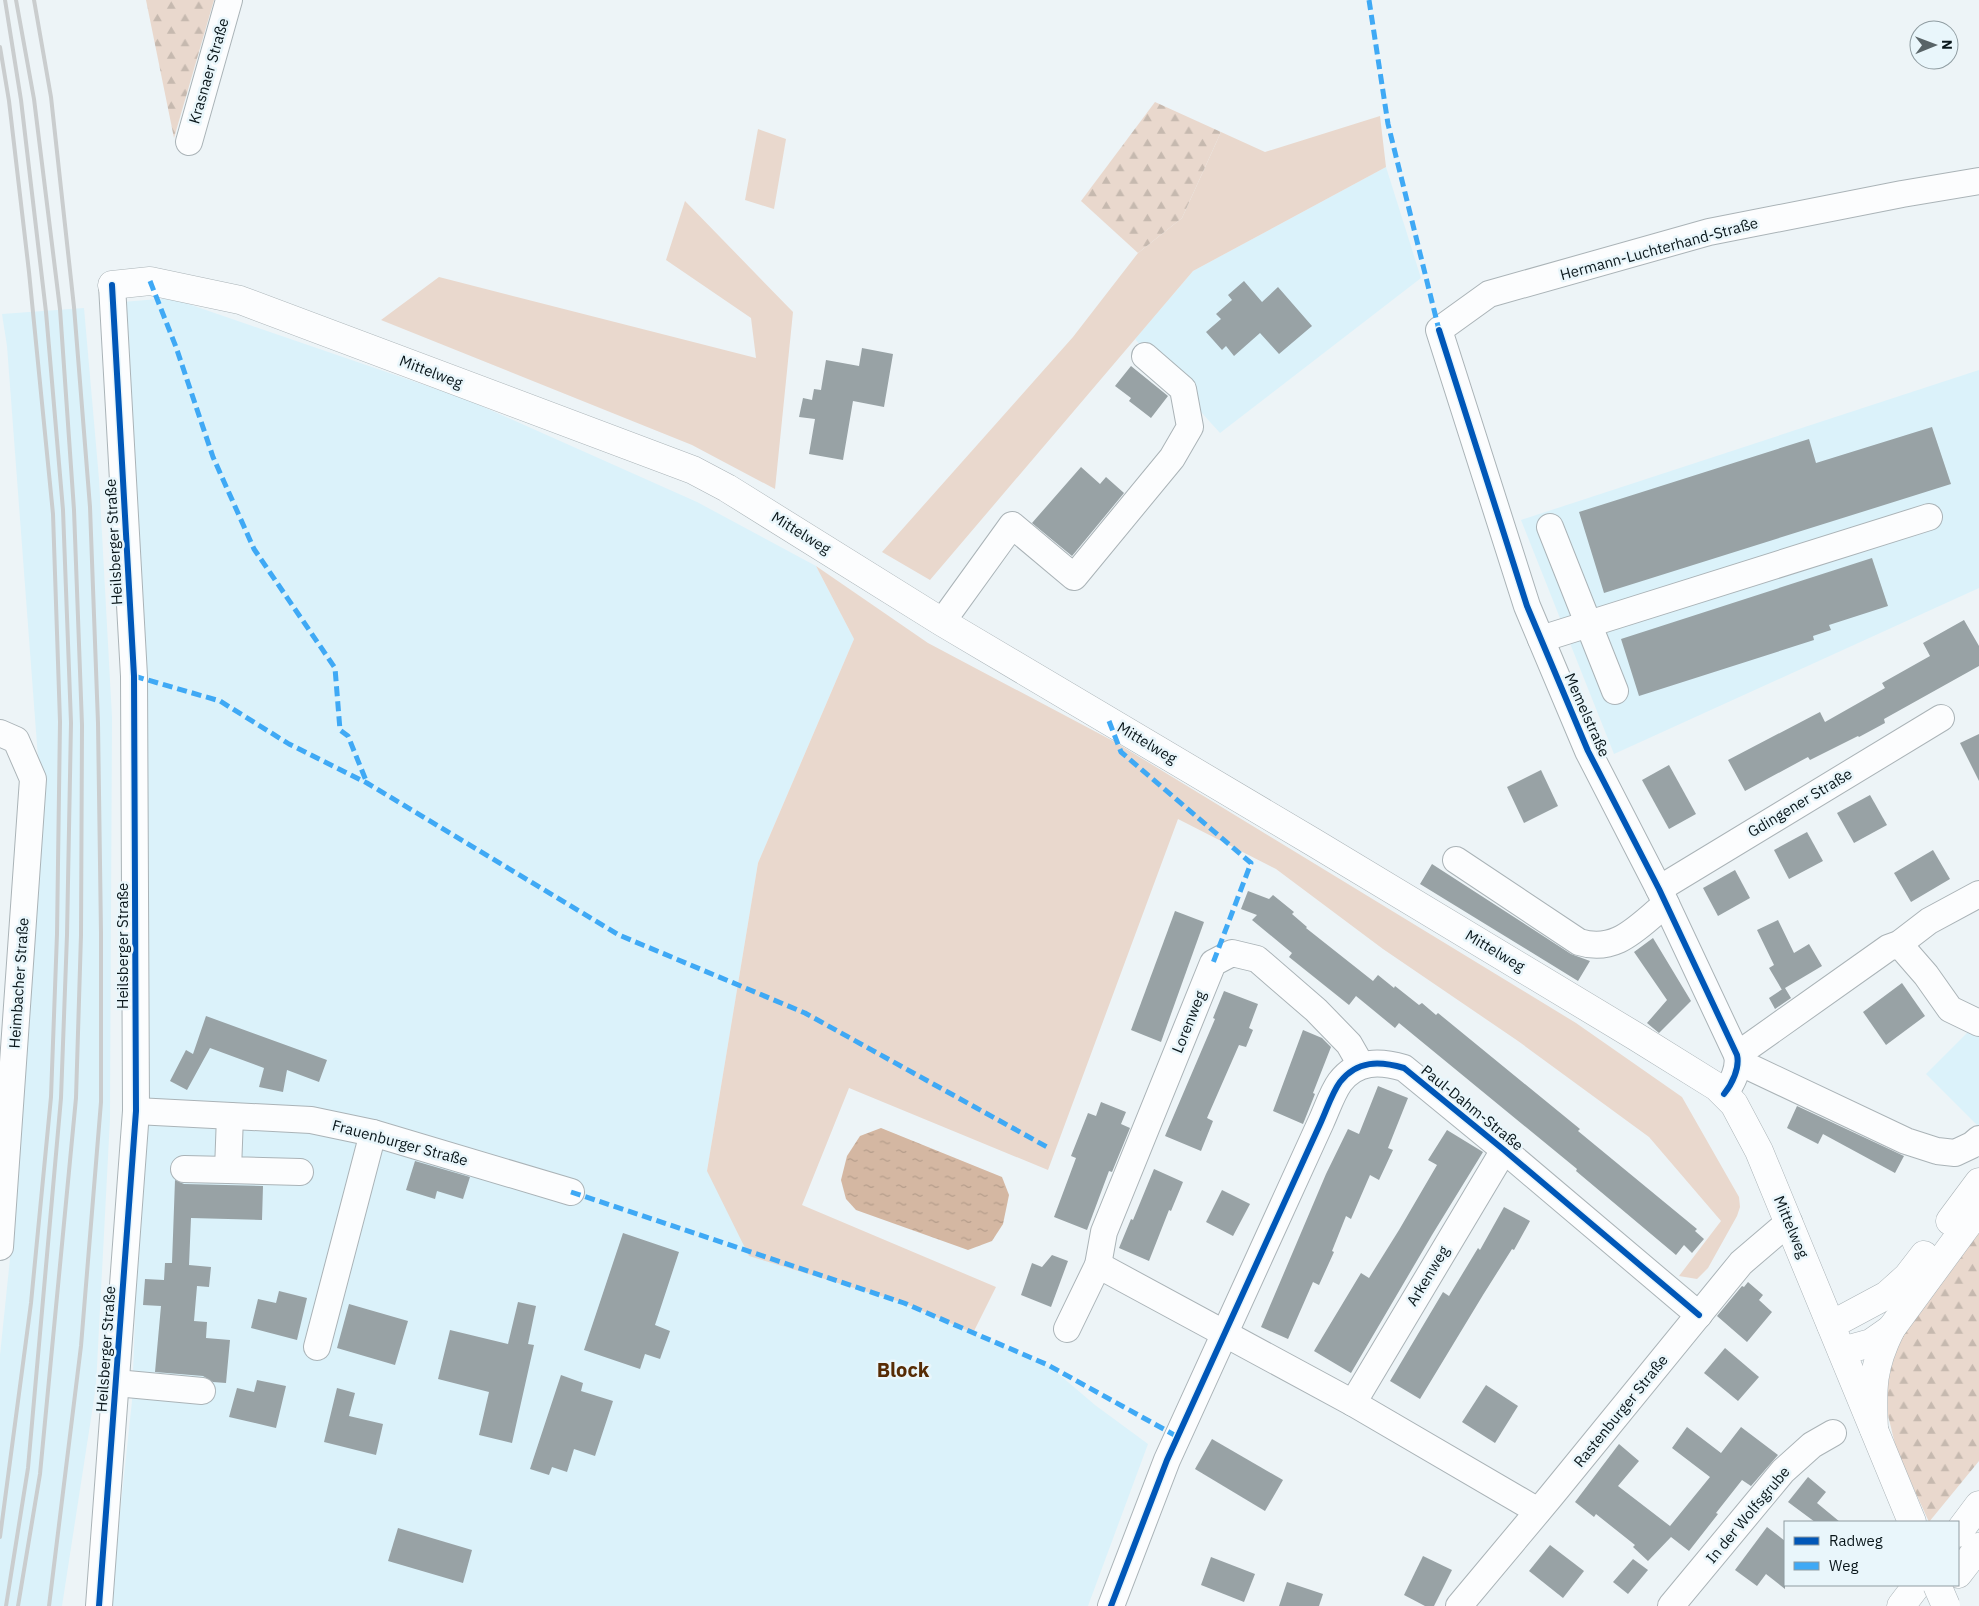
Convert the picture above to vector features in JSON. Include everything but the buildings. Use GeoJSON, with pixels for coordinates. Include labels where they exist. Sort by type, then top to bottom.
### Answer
{"type":"FeatureCollection","features":[{"type":"Feature","properties":{"kind":"main road","name":"Mittelweg"},"geometry":{"type":"LineString","coordinates":[[112,285],[150,282],[240,300],[693,470],[727,488],[942,622],[1635,1036],[1717,1087],[1734,1104],[1759,1151],[1912,1521]]}},
{"type":"Feature","properties":{"kind":"main road"},"geometry":{"type":"LineString","coordinates":[[1831,1325],[1887,1295],[1907,1277],[1979,1182]]}},
{"type":"Feature","properties":{"kind":"main road"},"geometry":{"type":"LineString","coordinates":[[1874,1428],[1872,1395],[1875,1367],[1890,1329],[1979,1209]]}},
{"type":"Feature","properties":{"kind":"main road"},"geometry":{"type":"LineString","coordinates":[[1842,1351],[1871,1343],[1890,1329]]}},
{"type":"Feature","properties":{"kind":"main road"},"geometry":{"type":"LineString","coordinates":[[1959,1532],[1979,1505]]}},
{"type":"Feature","properties":{"kind":"main road"},"geometry":{"type":"LineString","coordinates":[[1959,1573],[1979,1547]]}},
{"type":"Feature","properties":{"kind":"main road"},"geometry":{"type":"LineString","coordinates":[[1901,1606],[1916,1586]]}},
{"type":"Feature","properties":{"kind":"main road"},"geometry":{"type":"LineString","coordinates":[[1937,1586],[1946,1606]]}},
{"type":"Feature","properties":{"kind":"main road"},"geometry":{"type":"LineString","coordinates":[[1933,1606],[1948,1586]]}},
{"type":"Feature","properties":{"kind":"street","name":"Krasnaer Straße"},"geometry":{"type":"LineString","coordinates":[[189,142],[229,0]]}},
{"type":"Feature","properties":{"kind":"street","name":"Hermann-Luchterhand-Straße"},"geometry":{"type":"LineString","coordinates":[[1439,330],[1489,294],[1709,232],[1902,194],[1979,181]]}},
{"type":"Feature","properties":{"kind":"street","name":"Heilsberger Straße"},"geometry":{"type":"LineString","coordinates":[[99,1606],[136,1111],[134,676],[112,285]]}},
{"type":"Feature","properties":{"kind":"street","name":"Memelstraße"},"geometry":{"type":"LineString","coordinates":[[1439,330],[1527,606],[1588,750],[1662,897],[1738,1059]]}},
{"type":"Feature","properties":{"kind":"street"},"geometry":{"type":"LineString","coordinates":[[942,622],[1012,525],[1074,577],[1172,458],[1190,427],[1182,389],[1145,356]]}},
{"type":"Feature","properties":{"kind":"street"},"geometry":{"type":"LineString","coordinates":[[1541,639],[1929,517]]}},
{"type":"Feature","properties":{"kind":"street"},"geometry":{"type":"LineString","coordinates":[[1550,526],[1615,691]]}},
{"type":"Feature","properties":{"kind":"street","name":"Gdingener Straße"},"geometry":{"type":"LineString","coordinates":[[1456,860],[1579,942],[1591,946],[1603,946],[1623,938],[1662,897],[1941,718]]}},
{"type":"Feature","properties":{"kind":"street","name":"Heimbacher Straße"},"geometry":{"type":"LineString","coordinates":[[0,733],[16,740],[33,779],[0,1247]]}},
{"type":"Feature","properties":{"kind":"street"},"geometry":{"type":"LineString","coordinates":[[1724,1094],[1729,1087],[1738,1059],[1930,921],[1979,894]]}},
{"type":"Feature","properties":{"kind":"street"},"geometry":{"type":"LineString","coordinates":[[1894,946],[1926,975],[1950,1009],[1979,1023]]}},
{"type":"Feature","properties":{"kind":"street","name":"Lorenweg"},"geometry":{"type":"LineString","coordinates":[[1067,1328],[1098,1265],[1104,1232],[1213,963],[1232,953],[1257,959],[1316,1010],[1343,1037],[1361,1065]]}},
{"type":"Feature","properties":{"kind":"street"},"geometry":{"type":"LineString","coordinates":[[1738,1059],[1906,1141],[1937,1151],[1956,1153],[1979,1139]]}},
{"type":"Feature","properties":{"kind":"street","name":"Paul-Dahm-Straße"},"geometry":{"type":"LineString","coordinates":[[1361,1065],[1388,1063],[1404,1068],[1699,1315]]}},
{"type":"Feature","properties":{"kind":"street"},"geometry":{"type":"LineString","coordinates":[[1111,1606],[1167,1460],[1340,1082],[1361,1065]]}},
{"type":"Feature","properties":{"kind":"street","name":"Frauenburger Straße"},"geometry":{"type":"LineString","coordinates":[[136,1111],[311,1120],[373,1133],[571,1192]]}},
{"type":"Feature","properties":{"kind":"street"},"geometry":{"type":"LineString","coordinates":[[228,1170],[230,1116]]}},
{"type":"Feature","properties":{"kind":"street"},"geometry":{"type":"LineString","coordinates":[[317,1347],[373,1133]]}},
{"type":"Feature","properties":{"kind":"street","name":"Arkenweg"},"geometry":{"type":"LineString","coordinates":[[1353,1403],[1504,1150]]}},
{"type":"Feature","properties":{"kind":"street"},"geometry":{"type":"LineString","coordinates":[[184,1169],[300,1172]]}},
{"type":"Feature","properties":{"kind":"street","name":"Rastenburger Straße"},"geometry":{"type":"LineString","coordinates":[[1459,1606],[1741,1263],[1789,1222]]}},
{"type":"Feature","properties":{"kind":"street"},"geometry":{"type":"LineString","coordinates":[[1098,1265],[1353,1403],[1538,1511]]}},
{"type":"Feature","properties":{"kind":"street"},"geometry":{"type":"LineString","coordinates":[[116,1383],[202,1391]]}},
{"type":"Feature","properties":{"kind":"street","name":"In der Wolfsgrube"},"geometry":{"type":"LineString","coordinates":[[1671,1606],[1783,1471],[1812,1445],[1833,1433]]}},
{"type":"Feature","properties":{"kind":"shaded area"},"geometry":{"type":"Polygon","coordinates":[[[1386,167],[1421,278],[1220,433],[1135,339],[1193,271],[1386,167]]]}},
{"type":"Feature","properties":{"kind":"shaded area"},"geometry":{"type":"Polygon","coordinates":[[[171,298],[468,400],[697,502],[816,566],[854,639],[758,863],[707,1171],[904,1303],[1048,1365],[1095,1405],[1148,1444],[1088,1606],[110,1606],[132,1401],[147,986],[122,302],[171,298]]]}},
{"type":"Feature","properties":{"kind":"shaded area"},"geometry":{"type":"Polygon","coordinates":[[[84,308],[99,479],[112,717],[110,1119],[96,1386],[62,1606],[0,1606],[0,1355],[16,1201],[38,758],[7,346],[2,314],[84,308]]]}},
{"type":"Feature","properties":{"kind":"shaded area"},"geometry":{"type":"Polygon","coordinates":[[[1979,370],[1979,588],[1614,754],[1521,520],[1979,370]]]}},
{"type":"Feature","properties":{"kind":"shaded area"},"geometry":{"type":"Polygon","coordinates":[[[1979,1021],[1979,1127],[1926,1074],[1979,1021]]]}},
{"type":"Feature","properties":{"kind":"green space"},"geometry":{"type":"Polygon","coordinates":[[[146,0],[214,0],[174,138],[146,0]]]}},
{"type":"Feature","properties":{"kind":"green space"},"geometry":{"type":"Polygon","coordinates":[[[1155,102],[1221,132],[1182,218],[1138,253],[1081,201],[1155,102]]]}},
{"type":"Feature","properties":{"kind":"green space"},"geometry":{"type":"Polygon","coordinates":[[[1380,116],[1386,167],[1193,271],[930,580],[882,552],[1073,337],[1138,253],[1182,218],[1221,132],[1265,152],[1380,116]]]}},
{"type":"Feature","properties":{"kind":"green space"},"geometry":{"type":"Polygon","coordinates":[[[758,129],[786,139],[774,209],[745,200],[758,129]]]}},
{"type":"Feature","properties":{"kind":"green space"},"geometry":{"type":"Polygon","coordinates":[[[685,201],[793,312],[775,489],[692,445],[381,320],[439,277],[756,358],[751,318],[666,260],[685,201]]]}},
{"type":"Feature","properties":{"kind":"green space"},"geometry":{"type":"Polygon","coordinates":[[[816,566],[928,643],[1115,742],[1576,1023],[1682,1097],[1739,1197],[1740,1207],[1737,1216],[1708,1268],[1697,1279],[1679,1276],[1721,1221],[1649,1137],[1518,1041],[1383,949],[1276,869],[1178,819],[1048,1170],[849,1088],[802,1205],[996,1287],[973,1333],[904,1303],[749,1256],[707,1171],[758,863],[854,639],[816,566]]]}},
{"type":"Feature","properties":{"kind":"green space"},"geometry":{"type":"Polygon","coordinates":[[[1979,1217],[1979,1461],[1930,1521],[1897,1452],[1883,1395],[1891,1348],[1979,1217]]]}},
{"type":"Feature","properties":{"kind":"water"},"geometry":{"type":"Polygon","coordinates":[[[881,1128],[1002,1177],[1009,1195],[1003,1224],[992,1241],[968,1250],[856,1210],[846,1199],[841,1180],[847,1156],[860,1136],[881,1128]]]}},
{"type":"Feature","properties":{"kind":"railway"},"geometry":{"type":"LineString","coordinates":[[5,0],[21,100],[46,312],[63,510],[71,723],[67,935],[61,1098],[28,1468],[6,1606]]}},
{"type":"Feature","properties":{"kind":"railway"},"geometry":{"type":"LineString","coordinates":[[16,0],[34,99],[60,309],[74,510],[82,725],[81,935],[76,1098],[40,1474],[18,1606]]}},
{"type":"Feature","properties":{"kind":"railway"},"geometry":{"type":"LineString","coordinates":[[34,0],[51,97],[74,307],[90,507],[98,723],[101,933],[101,1102],[81,1346],[49,1606]]}},
{"type":"Feature","properties":{"kind":"railway"},"geometry":{"type":"LineString","coordinates":[[0,47],[9,101],[29,272],[53,514],[60,722],[57,934],[51,1097],[31,1303],[0,1537]]}},
{"type":"Feature","properties":{"kind":"marked path"},"geometry":{"type":"LineString","coordinates":[[1369,0],[1388,124],[1439,330]]}},
{"type":"Feature","properties":{"kind":"marked path"},"geometry":{"type":"LineString","coordinates":[[150,281],[176,347],[213,457],[254,549],[335,668],[340,730],[348,736],[367,783]]}},
{"type":"Feature","properties":{"kind":"marked path"},"geometry":{"type":"LineString","coordinates":[[134,676],[220,701],[289,744],[367,783],[619,935],[805,1013],[1047,1147]]}},
{"type":"Feature","properties":{"kind":"marked path"},"geometry":{"type":"LineString","coordinates":[[1109,721],[1121,752],[1251,863],[1213,963]]}},
{"type":"Feature","properties":{"kind":"marked path"},"geometry":{"type":"LineString","coordinates":[[571,1192],[904,1303],[1048,1365],[1178,1437]]}},
{"type":"Feature","properties":{"kind":"cycle path"},"geometry":{"type":"LineString","coordinates":[[99,1606],[136,1111],[134,676],[112,285]]}},
{"type":"Feature","properties":{"kind":"cycle path"},"geometry":{"type":"LineString","coordinates":[[1439,330],[1527,606],[1588,751],[1659,889],[1737,1055],[1735,1076],[1724,1094]]}},
{"type":"Feature","properties":{"kind":"cycle path"},"geometry":{"type":"LineString","coordinates":[[1111,1606],[1167,1460],[1332,1096],[1340,1082],[1361,1066],[1386,1064],[1404,1068],[1699,1315]]}},
{"type":"Feature","properties":{"kind":"district","name":"Block"},"geometry":{"type":"Point","coordinates":[903,1370]}}]}
